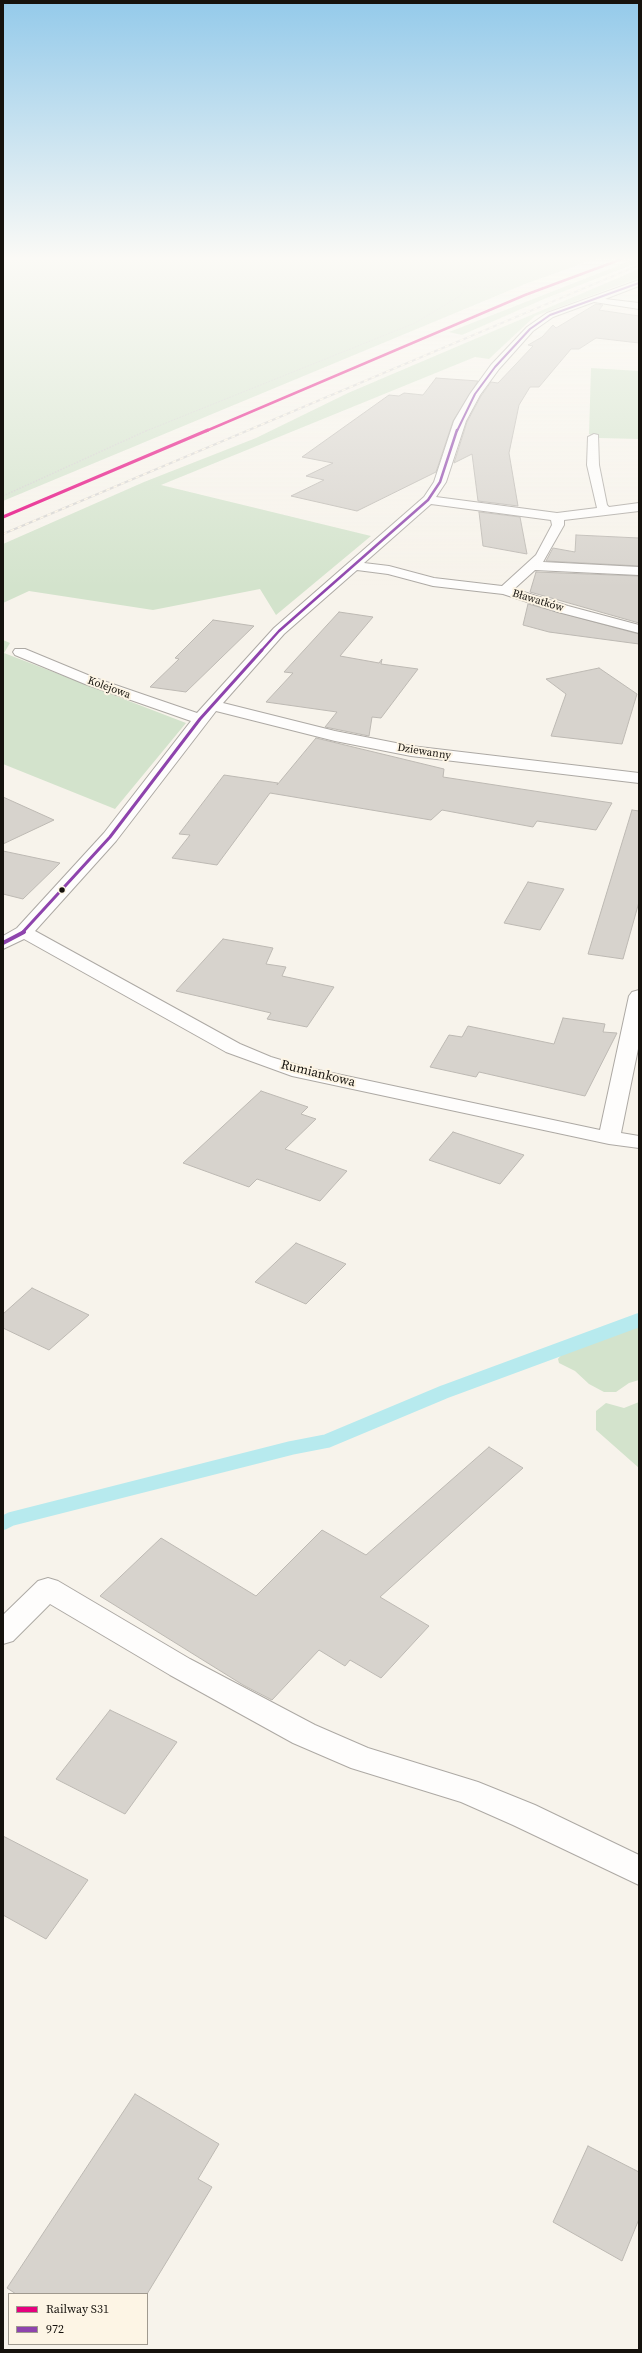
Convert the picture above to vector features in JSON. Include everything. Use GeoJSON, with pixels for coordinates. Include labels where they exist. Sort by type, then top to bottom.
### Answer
{"type":"FeatureCollection","features":[{"type":"Feature","properties":{"kind":"street"},"geometry":{"type":"LineString","coordinates":[[3,943],[24,932],[110,837],[200,719],[279,631],[352,565],[428,500],[440,482],[460,421],[475,394],[494,369]]}},
{"type":"Feature","properties":{"kind":"street"},"geometry":{"type":"LineString","coordinates":[[594,437],[594,465],[601,506],[605,510]]}},
{"type":"Feature","properties":{"kind":"street"},"geometry":{"type":"LineString","coordinates":[[428,500],[557,517],[639,507]]}},
{"type":"Feature","properties":{"kind":"street","name":"Bławatków"},"geometry":{"type":"LineString","coordinates":[[505,590],[534,566],[541,557],[558,525],[557,517]]}},
{"type":"Feature","properties":{"kind":"street"},"geometry":{"type":"LineString","coordinates":[[352,565],[389,570],[433,582],[505,590]]}},
{"type":"Feature","properties":{"kind":"street"},"geometry":{"type":"LineString","coordinates":[[534,566],[639,571]]}},
{"type":"Feature","properties":{"kind":"street","name":"Bławatków"},"geometry":{"type":"LineString","coordinates":[[505,590],[563,609],[639,629]]}},
{"type":"Feature","properties":{"kind":"street","name":"Kolejowa"},"geometry":{"type":"LineString","coordinates":[[20,652],[97,683],[200,719]]}},
{"type":"Feature","properties":{"kind":"street","name":"Dziewanny"},"geometry":{"type":"LineString","coordinates":[[212,705],[335,736],[411,751],[639,778]]}},
{"type":"Feature","properties":{"kind":"street","name":"Rumiankowa"},"geometry":{"type":"LineString","coordinates":[[24,932],[233,1048],[264,1061],[299,1072],[609,1138],[639,1142]]}},
{"type":"Feature","properties":{"kind":"street"},"geometry":{"type":"LineString","coordinates":[[609,1138],[639,996]]}},
{"type":"Feature","properties":{"kind":"street"},"geometry":{"type":"LineString","coordinates":[[3,1633],[48,1589],[180,1667],[341,1752],[467,1791],[524,1815],[639,1871]]}},
{"type":"Feature","properties":{"kind":"path"},"geometry":{"type":"LineString","coordinates":[[3,496],[150,429],[300,369]]}},
{"type":"Feature","properties":{"kind":"green space"},"geometry":{"type":"Polygon","coordinates":[[[3,369],[321,369],[3,501],[3,369]]]}},
{"type":"Feature","properties":{"kind":"green space"},"geometry":{"type":"Polygon","coordinates":[[[405,369],[446,369],[161,485],[371,536],[276,615],[260,589],[153,610],[29,591],[3,603],[3,544],[144,482],[256,438],[348,393],[405,369]]]}},
{"type":"Feature","properties":{"kind":"green space"},"geometry":{"type":"Polygon","coordinates":[[[591,369],[639,371],[639,439],[599,438],[589,434],[591,369]]]}},
{"type":"Feature","properties":{"kind":"green space"},"geometry":{"type":"Polygon","coordinates":[[[3,640],[10,643],[4,653],[186,723],[115,809],[3,764],[3,640]]]}},
{"type":"Feature","properties":{"kind":"green space"},"geometry":{"type":"Polygon","coordinates":[[[639,1326],[639,1380],[629,1383],[616,1392],[604,1392],[589,1384],[575,1371],[559,1363],[558,1359],[562,1354],[639,1326]]]}},
{"type":"Feature","properties":{"kind":"green space"},"geometry":{"type":"Polygon","coordinates":[[[639,1402],[639,1468],[596,1430],[596,1411],[606,1403],[624,1408],[639,1402]]]}},
{"type":"Feature","properties":{"kind":"building"},"geometry":{"type":"Polygon","coordinates":[[[511,369],[554,369],[539,387],[530,387],[519,405],[509,453],[518,506],[478,501],[472,454],[454,463],[467,422],[481,396],[491,382],[498,383],[511,369]]]}},
{"type":"Feature","properties":{"kind":"building"},"geometry":{"type":"Polygon","coordinates":[[[436,378],[478,381],[453,421],[436,472],[357,511],[291,496],[324,480],[306,476],[333,463],[302,457],[389,395],[399,396],[404,393],[423,395],[436,378]]]}},
{"type":"Feature","properties":{"kind":"building"},"geometry":{"type":"Polygon","coordinates":[[[479,512],[520,517],[527,554],[483,546],[479,512]]]}},
{"type":"Feature","properties":{"kind":"building"},"geometry":{"type":"Polygon","coordinates":[[[576,535],[639,538],[639,566],[546,561],[553,548],[575,552],[576,535]]]}},
{"type":"Feature","properties":{"kind":"building"},"geometry":{"type":"Polygon","coordinates":[[[536,572],[639,576],[639,623],[530,592],[536,572]]]}},
{"type":"Feature","properties":{"kind":"building"},"geometry":{"type":"Polygon","coordinates":[[[528,604],[639,634],[639,644],[549,632],[523,625],[528,604]]]}},
{"type":"Feature","properties":{"kind":"building"},"geometry":{"type":"Polygon","coordinates":[[[339,612],[373,617],[340,656],[379,663],[382,659],[381,664],[418,669],[381,718],[372,717],[369,736],[325,727],[337,712],[266,702],[293,673],[284,672],[339,612]]]}},
{"type":"Feature","properties":{"kind":"building"},"geometry":{"type":"Polygon","coordinates":[[[213,620],[254,626],[186,692],[150,687],[179,659],[175,658],[213,620]]]}},
{"type":"Feature","properties":{"kind":"building"},"geometry":{"type":"Polygon","coordinates":[[[599,668],[637,694],[622,744],[551,736],[566,694],[546,679],[599,668]]]}},
{"type":"Feature","properties":{"kind":"building"},"geometry":{"type":"Polygon","coordinates":[[[316,738],[444,769],[443,777],[612,803],[596,830],[537,821],[533,827],[442,810],[431,820],[270,793],[217,865],[172,858],[190,835],[179,834],[224,775],[278,783],[277,785],[316,738]]]}},
{"type":"Feature","properties":{"kind":"building"},"geometry":{"type":"Polygon","coordinates":[[[3,797],[54,820],[3,844],[3,797]]]}},
{"type":"Feature","properties":{"kind":"building"},"geometry":{"type":"Polygon","coordinates":[[[632,810],[639,811],[639,902],[623,959],[588,954],[632,810]]]}},
{"type":"Feature","properties":{"kind":"building"},"geometry":{"type":"Polygon","coordinates":[[[3,851],[60,863],[23,899],[3,894],[3,851]]]}},
{"type":"Feature","properties":{"kind":"building"},"geometry":{"type":"Polygon","coordinates":[[[528,882],[564,889],[540,930],[504,923],[528,882]]]}},
{"type":"Feature","properties":{"kind":"building"},"geometry":{"type":"Polygon","coordinates":[[[223,939],[273,948],[266,964],[286,967],[282,976],[334,987],[307,1027],[267,1019],[271,1013],[176,991],[223,939]]]}},
{"type":"Feature","properties":{"kind":"building"},"geometry":{"type":"Polygon","coordinates":[[[563,1018],[605,1024],[603,1032],[617,1033],[585,1096],[479,1072],[476,1077],[430,1067],[449,1035],[462,1037],[468,1026],[554,1044],[563,1018]]]}},
{"type":"Feature","properties":{"kind":"building"},"geometry":{"type":"Polygon","coordinates":[[[261,1091],[308,1107],[301,1114],[316,1119],[285,1149],[347,1171],[320,1201],[257,1179],[249,1187],[183,1163],[261,1091]]]}},
{"type":"Feature","properties":{"kind":"building"},"geometry":{"type":"Polygon","coordinates":[[[453,1132],[524,1155],[500,1184],[429,1160],[453,1132]]]}},
{"type":"Feature","properties":{"kind":"building"},"geometry":{"type":"Polygon","coordinates":[[[296,1243],[346,1264],[306,1304],[255,1282],[296,1243]]]}},
{"type":"Feature","properties":{"kind":"building"},"geometry":{"type":"Polygon","coordinates":[[[32,1288],[89,1315],[49,1350],[3,1328],[3,1314],[32,1288]]]}},
{"type":"Feature","properties":{"kind":"building"},"geometry":{"type":"Polygon","coordinates":[[[489,1447],[523,1468],[380,1597],[429,1626],[381,1678],[350,1660],[345,1666],[319,1650],[272,1700],[243,1685],[100,1596],[161,1538],[256,1596],[322,1530],[366,1555],[489,1447]]]}},
{"type":"Feature","properties":{"kind":"building"},"geometry":{"type":"Polygon","coordinates":[[[110,1710],[177,1742],[125,1814],[56,1779],[110,1710]]]}},
{"type":"Feature","properties":{"kind":"building"},"geometry":{"type":"Polygon","coordinates":[[[3,1836],[88,1880],[46,1939],[3,1915],[3,1836]]]}},
{"type":"Feature","properties":{"kind":"building"},"geometry":{"type":"Polygon","coordinates":[[[135,2094],[219,2144],[198,2179],[212,2187],[148,2293],[14,2293],[7,2288],[135,2094]]]}},
{"type":"Feature","properties":{"kind":"building"},"geometry":{"type":"Polygon","coordinates":[[[588,2146],[639,2172],[639,2219],[622,2261],[553,2222],[588,2146]]]}},
{"type":"Feature","properties":{"kind":"waterway"},"geometry":{"type":"LineString","coordinates":[[3,1523],[11,1519],[291,1448],[327,1441],[444,1392],[639,1320]]}},
{"type":"Feature","properties":{"kind":"railway"},"geometry":{"type":"LineString","coordinates":[[3,534],[394,369]]}},
{"type":"Feature","properties":{"kind":"rail line","name":"S31"},"geometry":{"type":"LineString","coordinates":[[3,517],[351,369]]}},
{"type":"Feature","properties":{"kind":"transit line","name":"972"},"geometry":{"type":"LineString","coordinates":[[3,943],[24,932],[110,837],[200,719],[279,631],[428,500],[440,482],[460,421],[475,394],[494,369]]}}]}
